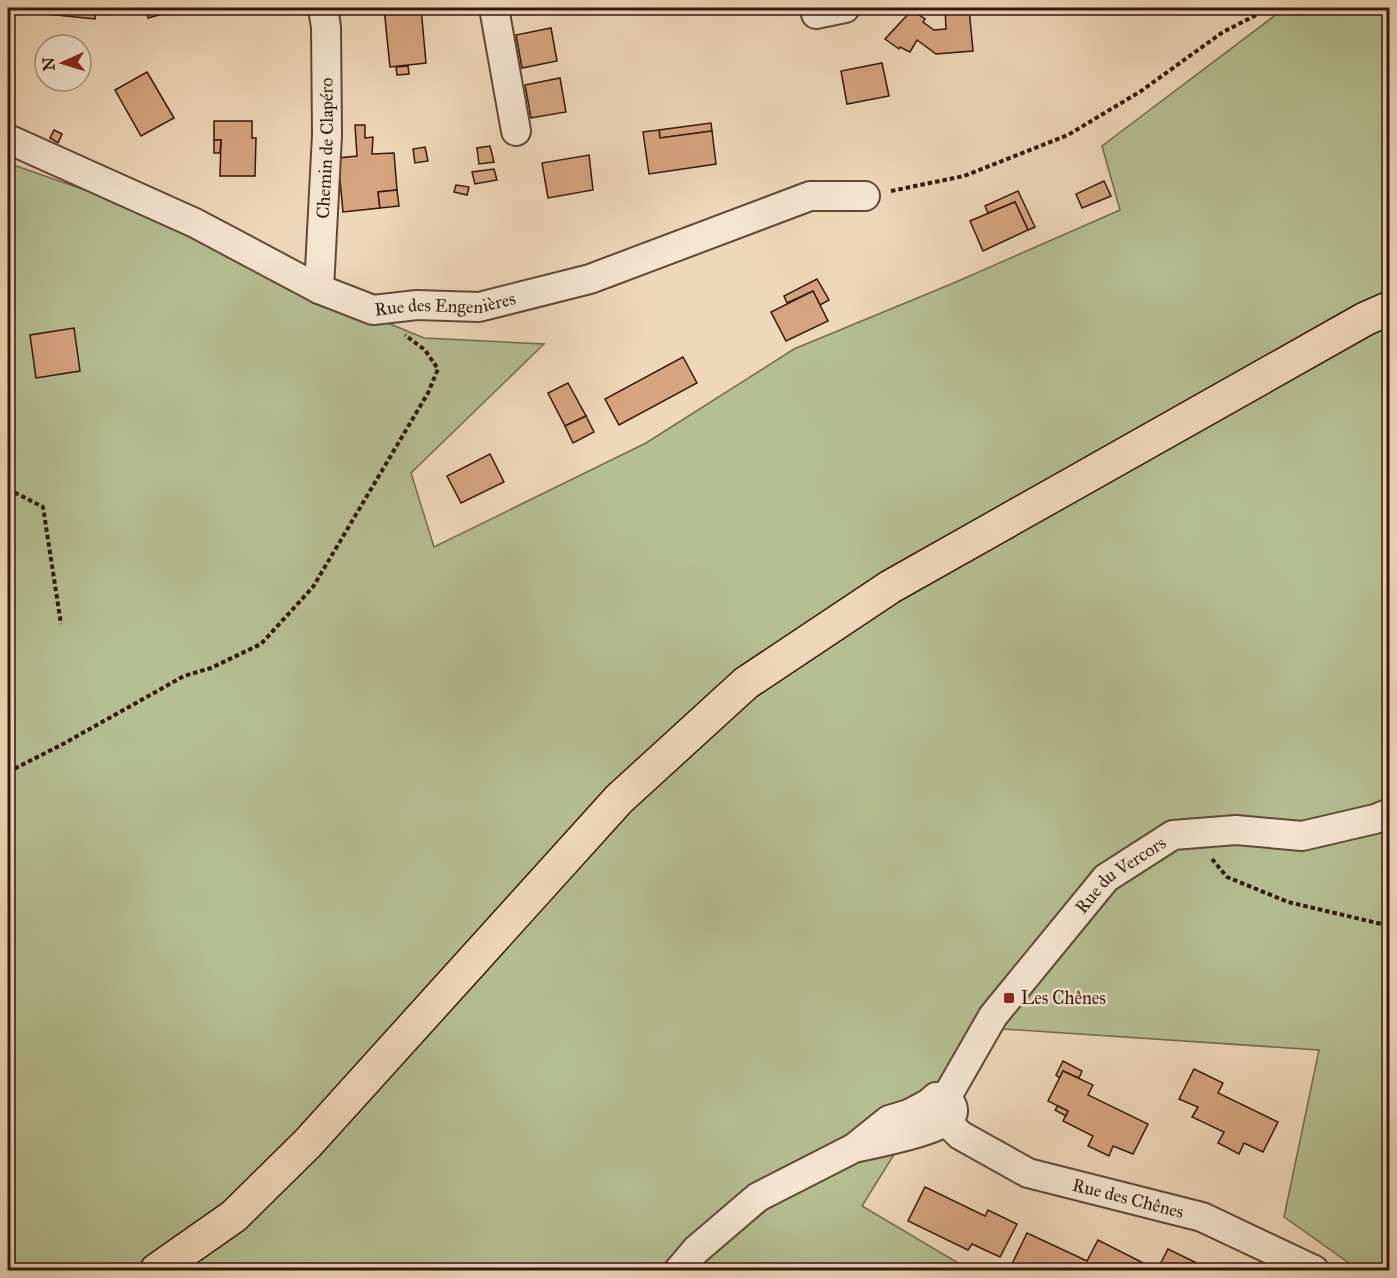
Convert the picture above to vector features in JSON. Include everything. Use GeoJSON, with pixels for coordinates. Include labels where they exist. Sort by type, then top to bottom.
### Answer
{"type":"FeatureCollection","features":[{"type":"Feature","properties":{"kind":"main road"},"geometry":{"type":"LineString","coordinates":[[157,1270],[234,1216],[308,1143],[619,799],[746,683],[890,587],[1354,325],[1389,308]]}},
{"type":"Feature","properties":{"kind":"street","name":"Chemin de Clapéro"},"geometry":{"type":"LineString","coordinates":[[319,289],[327,135],[326,27],[323,8]]}},
{"type":"Feature","properties":{"kind":"street"},"geometry":{"type":"LineString","coordinates":[[494,8],[516,131]]}},
{"type":"Feature","properties":{"kind":"street"},"geometry":{"type":"LineString","coordinates":[[816,14],[845,8]]}},
{"type":"Feature","properties":{"kind":"street","name":"Rue des Engenières"},"geometry":{"type":"LineString","coordinates":[[8,139],[195,223],[319,289],[374,310],[417,305],[479,307],[590,279],[810,195],[866,196]]}},
{"type":"Feature","properties":{"kind":"street","name":"Rue du Vercors"},"geometry":{"type":"LineString","coordinates":[[940,1112],[993,1016],[1106,878],[1173,835],[1236,830],[1302,836],[1375,819],[1389,813]]}},
{"type":"Feature","properties":{"kind":"street"},"geometry":{"type":"LineString","coordinates":[[679,1270],[696,1250],[758,1197],[854,1148],[911,1135],[940,1112]]}},
{"type":"Feature","properties":{"kind":"street","name":"Rue des Chênes"},"geometry":{"type":"LineString","coordinates":[[940,1112],[960,1135],[1028,1173],[1202,1217],[1314,1270]]}},
{"type":"Feature","properties":{"kind":"path"},"geometry":{"type":"LineString","coordinates":[[866,196],[964,176],[1068,135],[1141,92],[1223,32],[1270,8]]}},
{"type":"Feature","properties":{"kind":"path"},"geometry":{"type":"LineString","coordinates":[[8,772],[184,676],[211,668],[261,644],[313,587],[429,393],[438,369],[425,350],[374,310]]}},
{"type":"Feature","properties":{"kind":"path"},"geometry":{"type":"LineString","coordinates":[[8,489],[43,507],[61,624]]}},
{"type":"Feature","properties":{"kind":"path"},"geometry":{"type":"LineString","coordinates":[[1190,833],[1227,877],[1287,902],[1389,926]]}},
{"type":"Feature","properties":{"kind":"green space"},"geometry":{"type":"Polygon","coordinates":[[[1285,8],[1389,8],[1389,1270],[1359,1270],[1284,1217],[1319,1050],[973,1027],[862,1206],[970,1270],[8,1270],[8,163],[222,238],[332,300],[424,338],[544,344],[411,473],[434,547],[646,443],[794,349],[956,282],[1120,210],[1102,146],[1285,8]]]}},
{"type":"Feature","properties":{"kind":"building"},"geometry":{"type":"Polygon","coordinates":[[[48,8],[96,8],[95,19],[47,14],[48,8]]]}},
{"type":"Feature","properties":{"kind":"building"},"geometry":{"type":"Polygon","coordinates":[[[146,8],[162,8],[163,14],[148,18],[146,8]]]}},
{"type":"Feature","properties":{"kind":"building"},"geometry":{"type":"Polygon","coordinates":[[[162,8],[191,8],[163,14],[162,8]]]}},
{"type":"Feature","properties":{"kind":"building"},"geometry":{"type":"Polygon","coordinates":[[[384,8],[421,8],[426,63],[390,67],[384,8]]]}},
{"type":"Feature","properties":{"kind":"building"},"geometry":{"type":"Polygon","coordinates":[[[945,8],[969,8],[973,51],[936,54],[917,40],[910,52],[900,47],[899,49],[885,39],[912,10],[925,19],[923,22],[934,30],[946,29],[945,8]]]}},
{"type":"Feature","properties":{"kind":"building"},"geometry":{"type":"Polygon","coordinates":[[[551,28],[557,61],[522,68],[516,35],[551,28]]]}},
{"type":"Feature","properties":{"kind":"building"},"geometry":{"type":"Polygon","coordinates":[[[882,63],[889,96],[847,104],[841,71],[882,63]]]}},
{"type":"Feature","properties":{"kind":"building"},"geometry":{"type":"Polygon","coordinates":[[[408,66],[409,74],[397,75],[396,67],[408,66]]]}},
{"type":"Feature","properties":{"kind":"building"},"geometry":{"type":"Polygon","coordinates":[[[147,72],[174,118],[141,136],[115,90],[147,72]]]}},
{"type":"Feature","properties":{"kind":"building"},"geometry":{"type":"Polygon","coordinates":[[[560,78],[566,112],[531,118],[525,85],[560,78]]]}},
{"type":"Feature","properties":{"kind":"building"},"geometry":{"type":"Polygon","coordinates":[[[214,121],[252,121],[252,138],[256,138],[255,176],[220,176],[221,140],[214,140],[214,121]]]}},
{"type":"Feature","properties":{"kind":"building"},"geometry":{"type":"Polygon","coordinates":[[[711,123],[712,131],[660,138],[659,130],[711,123]]]}},
{"type":"Feature","properties":{"kind":"building"},"geometry":{"type":"Polygon","coordinates":[[[355,125],[365,125],[365,138],[373,137],[372,154],[394,153],[397,190],[378,192],[380,208],[343,212],[338,158],[357,156],[355,125]]]}},
{"type":"Feature","properties":{"kind":"building"},"geometry":{"type":"Polygon","coordinates":[[[54,130],[62,134],[58,143],[50,138],[54,130]]]}},
{"type":"Feature","properties":{"kind":"building"},"geometry":{"type":"Polygon","coordinates":[[[659,130],[660,138],[712,131],[716,164],[649,174],[643,132],[659,130]]]}},
{"type":"Feature","properties":{"kind":"building"},"geometry":{"type":"Polygon","coordinates":[[[214,140],[221,140],[220,153],[214,153],[214,140]]]}},
{"type":"Feature","properties":{"kind":"building"},"geometry":{"type":"Polygon","coordinates":[[[490,146],[494,162],[479,164],[477,148],[490,146]]]}},
{"type":"Feature","properties":{"kind":"building"},"geometry":{"type":"Polygon","coordinates":[[[425,147],[428,161],[415,163],[413,149],[425,147]]]}},
{"type":"Feature","properties":{"kind":"building"},"geometry":{"type":"Polygon","coordinates":[[[589,155],[593,190],[548,198],[542,163],[589,155]]]}},
{"type":"Feature","properties":{"kind":"building"},"geometry":{"type":"Polygon","coordinates":[[[494,169],[497,180],[475,184],[472,172],[494,169]]]}},
{"type":"Feature","properties":{"kind":"building"},"geometry":{"type":"Polygon","coordinates":[[[1104,181],[1111,196],[1082,208],[1076,194],[1104,181]]]}},
{"type":"Feature","properties":{"kind":"building"},"geometry":{"type":"Polygon","coordinates":[[[456,185],[469,187],[467,195],[454,192],[456,185]]]}},
{"type":"Feature","properties":{"kind":"building"},"geometry":{"type":"Polygon","coordinates":[[[397,190],[399,206],[380,208],[378,192],[397,190]]]}},
{"type":"Feature","properties":{"kind":"building"},"geometry":{"type":"Polygon","coordinates":[[[1018,191],[1035,227],[1028,230],[1015,202],[988,213],[985,206],[1018,191]]]}},
{"type":"Feature","properties":{"kind":"building"},"geometry":{"type":"Polygon","coordinates":[[[1015,202],[1028,230],[983,251],[970,221],[1015,202]]]}},
{"type":"Feature","properties":{"kind":"building"},"geometry":{"type":"Polygon","coordinates":[[[817,279],[829,300],[820,305],[813,291],[787,303],[784,296],[817,279]]]}},
{"type":"Feature","properties":{"kind":"building"},"geometry":{"type":"Polygon","coordinates":[[[813,291],[828,321],[786,341],[771,312],[813,291]]]}},
{"type":"Feature","properties":{"kind":"building"},"geometry":{"type":"Polygon","coordinates":[[[74,328],[80,371],[36,378],[30,335],[74,328]]]}},
{"type":"Feature","properties":{"kind":"building"},"geometry":{"type":"Polygon","coordinates":[[[683,357],[697,383],[619,425],[605,399],[683,357]]]}},
{"type":"Feature","properties":{"kind":"building"},"geometry":{"type":"Polygon","coordinates":[[[568,383],[586,416],[565,426],[548,393],[568,383]]]}},
{"type":"Feature","properties":{"kind":"building"},"geometry":{"type":"Polygon","coordinates":[[[586,416],[594,432],[573,443],[565,426],[586,416]]]}},
{"type":"Feature","properties":{"kind":"building"},"geometry":{"type":"Polygon","coordinates":[[[490,454],[504,482],[461,503],[447,476],[490,454]]]}},
{"type":"Feature","properties":{"kind":"building"},"geometry":{"type":"Polygon","coordinates":[[[1063,1061],[1082,1071],[1079,1078],[1063,1071],[1060,1078],[1056,1075],[1063,1061]]]}},
{"type":"Feature","properties":{"kind":"building"},"geometry":{"type":"Polygon","coordinates":[[[1194,1069],[1223,1083],[1218,1093],[1278,1122],[1263,1152],[1244,1143],[1239,1154],[1218,1143],[1224,1132],[1192,1117],[1198,1107],[1179,1099],[1194,1069]]]}},
{"type":"Feature","properties":{"kind":"building"},"geometry":{"type":"Polygon","coordinates":[[[1063,1071],[1093,1085],[1088,1095],[1148,1124],[1133,1154],[1113,1146],[1109,1156],[1088,1146],[1093,1136],[1063,1121],[1068,1111],[1048,1101],[1063,1071]]]}},
{"type":"Feature","properties":{"kind":"building"},"geometry":{"type":"Polygon","coordinates":[[[1058,1106],[1068,1111],[1066,1116],[1055,1110],[1058,1106]]]}},
{"type":"Feature","properties":{"kind":"building"},"geometry":{"type":"Polygon","coordinates":[[[925,1187],[985,1216],[988,1210],[1017,1224],[1000,1257],[972,1244],[968,1250],[908,1221],[925,1187]]]}},
{"type":"Feature","properties":{"kind":"building"},"geometry":{"type":"Polygon","coordinates":[[[1027,1233],[1087,1261],[1098,1240],[1157,1270],[1020,1270],[1011,1266],[1027,1233]]]}},
{"type":"Feature","properties":{"kind":"building"},"geometry":{"type":"Polygon","coordinates":[[[1168,1249],[1211,1270],[1157,1270],[1168,1249]]]}},
{"type":"Feature","properties":{"kind":"place","name":"Les Chênes"},"geometry":{"type":"Point","coordinates":[1009,998]}}]}
